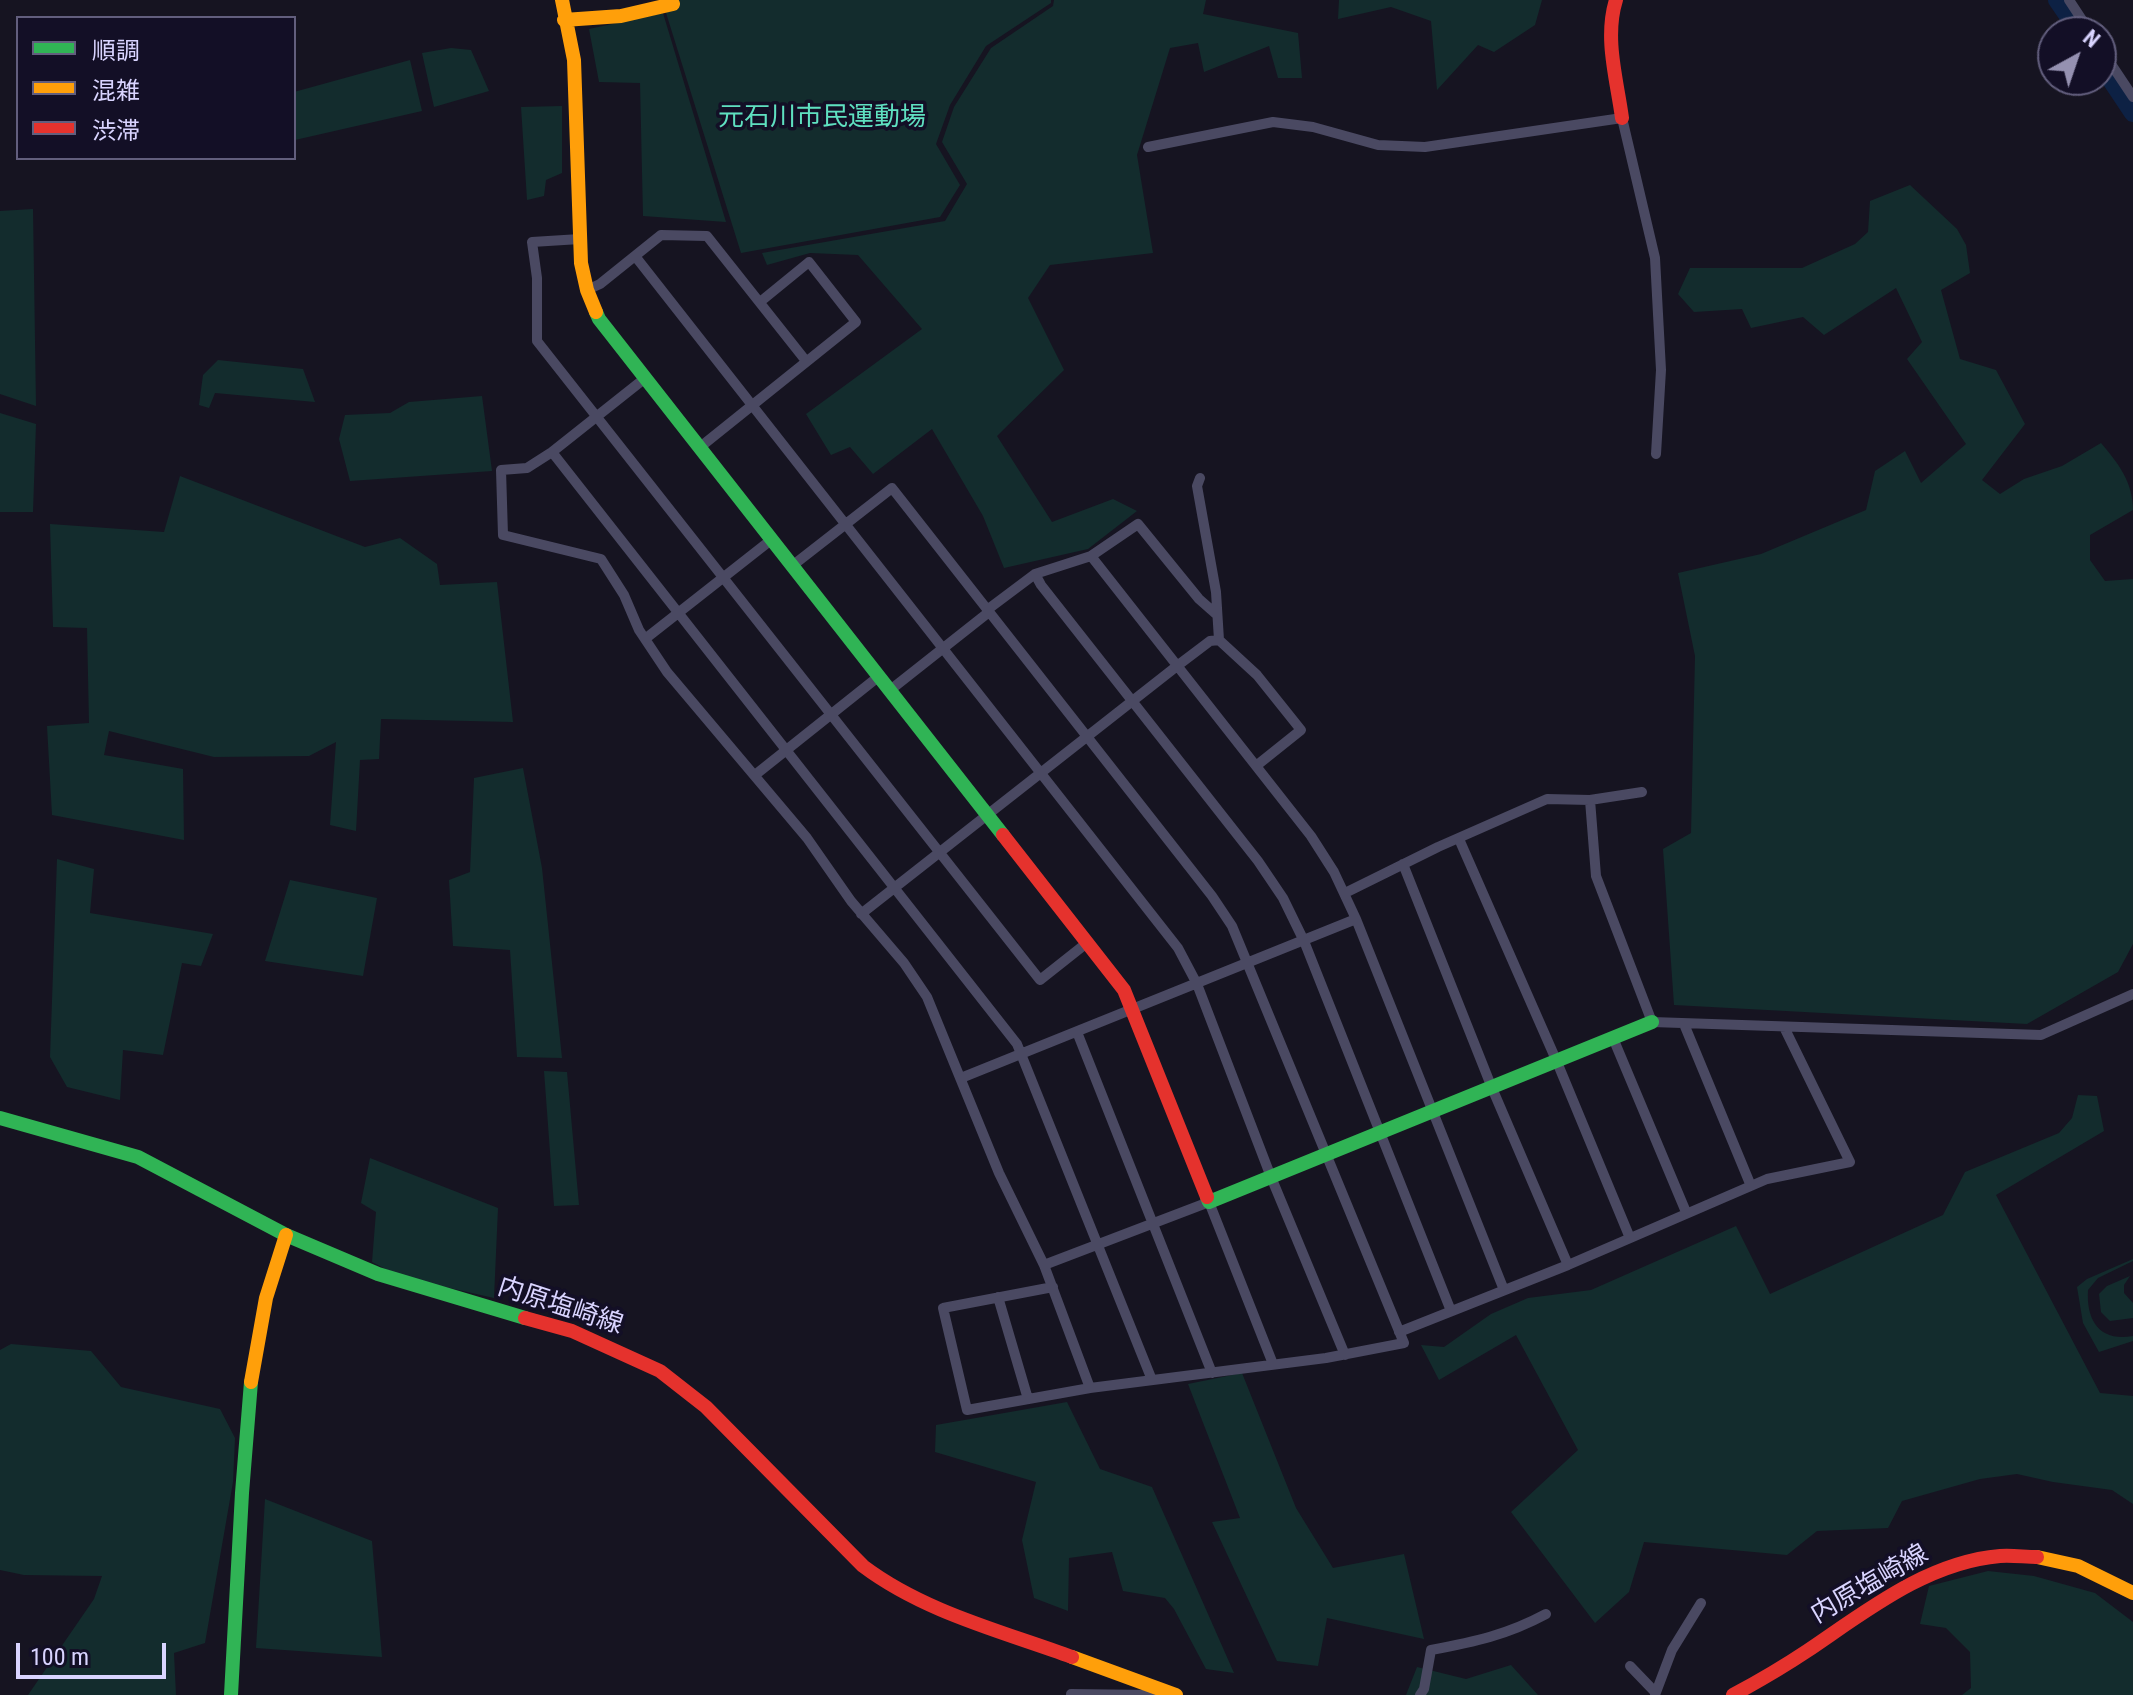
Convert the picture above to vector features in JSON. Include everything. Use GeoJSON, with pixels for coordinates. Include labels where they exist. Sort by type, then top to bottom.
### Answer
{"type":"FeatureCollection","features":[{"type":"Feature","properties":{"kind":"street"},"geometry":{"type":"LineString","coordinates":[[562,0],[574,60],[580,239],[587,290],[607,332],[1124,990],[1273,1364]]}},
{"type":"Feature","properties":{"kind":"street"},"geometry":{"type":"LineString","coordinates":[[1616,0],[1612,7],[1612,34],[1622,118],[1655,258],[1661,370],[1656,454]]}},
{"type":"Feature","properties":{"kind":"street"},"geometry":{"type":"LineString","coordinates":[[564,20],[621,16],[673,4]]}},
{"type":"Feature","properties":{"kind":"street"},"geometry":{"type":"LineString","coordinates":[[2117,73],[2133,97]]}},
{"type":"Feature","properties":{"kind":"street"},"geometry":{"type":"LineString","coordinates":[[1148,147],[1273,122],[1313,127],[1378,145],[1425,147],[1622,118]]}},
{"type":"Feature","properties":{"kind":"street"},"geometry":{"type":"LineString","coordinates":[[587,290],[600,284],[661,235],[707,236],[806,361]]}},
{"type":"Feature","properties":{"kind":"street"},"geometry":{"type":"LineString","coordinates":[[580,239],[532,242],[537,278],[537,341],[1040,980],[1088,942]]}},
{"type":"Feature","properties":{"kind":"street"},"geometry":{"type":"LineString","coordinates":[[635,256],[1169,935],[1197,984],[1271,1177],[1345,1355]]}},
{"type":"Feature","properties":{"kind":"street"},"geometry":{"type":"LineString","coordinates":[[699,448],[856,322],[809,262],[760,302]]}},
{"type":"Feature","properties":{"kind":"street"},"geometry":{"type":"LineString","coordinates":[[644,379],[552,452],[527,468],[501,470],[503,535],[601,559],[667,672],[807,838],[861,914],[904,963],[927,997],[999,1173],[1044,1265],[1090,1388]]}},
{"type":"Feature","properties":{"kind":"street"},"geometry":{"type":"LineString","coordinates":[[552,452],[1017,1044],[1152,1380]]}},
{"type":"Feature","properties":{"kind":"street"},"geometry":{"type":"LineString","coordinates":[[1200,478],[1197,486],[1216,592],[1219,640],[1257,675],[1301,730],[1256,766]]}},
{"type":"Feature","properties":{"kind":"street"},"geometry":{"type":"LineString","coordinates":[[792,566],[892,488],[1224,912],[1250,962],[1404,1343],[1345,1355],[1090,1388],[967,1410],[943,1308],[1053,1287]]}},
{"type":"Feature","properties":{"kind":"street"},"geometry":{"type":"LineString","coordinates":[[889,691],[1035,574],[1091,556],[1138,524],[1199,599],[1216,614]]}},
{"type":"Feature","properties":{"kind":"street"},"geometry":{"type":"LineString","coordinates":[[645,639],[771,540]]}},
{"type":"Feature","properties":{"kind":"street"},"geometry":{"type":"LineString","coordinates":[[1091,556],[1311,836],[1345,893],[1504,1290]]}},
{"type":"Feature","properties":{"kind":"street"},"geometry":{"type":"LineString","coordinates":[[1035,574],[1283,898],[1304,941],[1451,1311]]}},
{"type":"Feature","properties":{"kind":"street"},"geometry":{"type":"LineString","coordinates":[[861,914],[1177,666],[1210,641],[1219,640]]}},
{"type":"Feature","properties":{"kind":"street"},"geometry":{"type":"LineString","coordinates":[[755,775],[878,677]]}},
{"type":"Feature","properties":{"kind":"street"},"geometry":{"type":"LineString","coordinates":[[1345,893],[1547,799],[1590,800],[1642,792]]}},
{"type":"Feature","properties":{"kind":"street"},"geometry":{"type":"LineString","coordinates":[[1590,800],[1596,876],[1652,1022]]}},
{"type":"Feature","properties":{"kind":"street"},"geometry":{"type":"LineString","coordinates":[[1459,839],[1630,1238]]}},
{"type":"Feature","properties":{"kind":"street"},"geometry":{"type":"LineString","coordinates":[[1403,864],[1492,1088],[1568,1265]]}},
{"type":"Feature","properties":{"kind":"street"},"geometry":{"type":"LineString","coordinates":[[961,1078],[1356,919]]}},
{"type":"Feature","properties":{"kind":"street"},"geometry":{"type":"LineString","coordinates":[[1044,1265],[1152,1225],[1652,1022],[2041,1035],[2133,994]]}},
{"type":"Feature","properties":{"kind":"street"},"geometry":{"type":"LineString","coordinates":[[1684,1024],[1751,1186]]}},
{"type":"Feature","properties":{"kind":"street"},"geometry":{"type":"LineString","coordinates":[[1399,1332],[1568,1265],[1767,1179],[1850,1162],[1784,1027]]}},
{"type":"Feature","properties":{"kind":"street"},"geometry":{"type":"LineString","coordinates":[[1077,1032],[1212,1373]]}},
{"type":"Feature","properties":{"kind":"street"},"geometry":{"type":"LineString","coordinates":[[1613,1038],[1686,1212]]}},
{"type":"Feature","properties":{"kind":"street","name":"内原塩崎線"},"geometry":{"type":"LineString","coordinates":[[0,1118],[138,1157],[286,1235],[378,1274],[572,1331],[634,1357],[671,1378],[706,1407],[840,1544],[883,1581],[921,1602],[1169,1693]]}},
{"type":"Feature","properties":{"kind":"street"},"geometry":{"type":"LineString","coordinates":[[231,1695],[250,1379],[273,1266],[286,1235]]}},
{"type":"Feature","properties":{"kind":"street"},"geometry":{"type":"LineString","coordinates":[[998,1297],[1028,1399]]}},
{"type":"Feature","properties":{"kind":"street","name":"内原塩崎線"},"geometry":{"type":"LineString","coordinates":[[1733,1695],[1929,1574],[1958,1562],[2002,1554],[2046,1557],[2094,1573],[2133,1593]]}},
{"type":"Feature","properties":{"kind":"street"},"geometry":{"type":"LineString","coordinates":[[1630,1666],[1655,1693],[1672,1650],[1701,1603]]}},
{"type":"Feature","properties":{"kind":"street"},"geometry":{"type":"LineString","coordinates":[[1420,1695],[1424,1689],[1431,1650],[1489,1639],[1517,1630],[1546,1614]]}},
{"type":"Feature","properties":{"kind":"street"},"geometry":{"type":"LineString","coordinates":[[1071,1694],[1169,1693]]}},
{"type":"Feature","properties":{"kind":"green space","name":"元石川市民運動場"},"geometry":{"type":"Polygon","coordinates":[[[662,0],[1051,0],[1051,3],[986,46],[950,105],[936,144],[960,185],[940,217],[741,253],[662,0]]]}},
{"type":"Feature","properties":{"kind":"green space"},"geometry":{"type":"Polygon","coordinates":[[[1054,0],[1206,0],[1203,14],[1298,33],[1302,78],[1278,78],[1269,46],[1204,72],[1198,43],[1170,48],[1137,155],[1153,253],[1050,265],[1028,298],[1064,370],[997,436],[1052,522],[1113,499],[1137,511],[1088,549],[1004,568],[983,516],[932,429],[873,474],[850,447],[831,455],[806,414],[922,329],[858,255],[810,253],[767,265],[762,253],[945,221],[967,184],[942,142],[954,107],[991,48],[1053,6],[1054,0]]]}},
{"type":"Feature","properties":{"kind":"green space"},"geometry":{"type":"Polygon","coordinates":[[[1339,0],[1542,0],[1535,25],[1494,52],[1478,45],[1437,90],[1431,21],[1391,7],[1338,19],[1339,0]]]}},
{"type":"Feature","properties":{"kind":"green space"},"geometry":{"type":"Polygon","coordinates":[[[663,13],[726,222],[643,216],[640,83],[599,82],[589,29],[663,13]]]}},
{"type":"Feature","properties":{"kind":"green space"},"geometry":{"type":"Polygon","coordinates":[[[451,48],[471,50],[489,91],[434,107],[422,53],[451,48]]]}},
{"type":"Feature","properties":{"kind":"green space"},"geometry":{"type":"Polygon","coordinates":[[[410,60],[422,111],[296,140],[296,91],[410,60]]]}},
{"type":"Feature","properties":{"kind":"green space"},"geometry":{"type":"Polygon","coordinates":[[[562,106],[562,173],[546,180],[544,196],[527,200],[521,107],[562,106]]]}},
{"type":"Feature","properties":{"kind":"green space"},"geometry":{"type":"Polygon","coordinates":[[[1910,185],[1957,229],[1966,245],[1970,273],[1941,290],[1960,359],[1996,370],[2025,424],[1982,480],[2000,494],[2024,479],[2062,466],[2101,443],[2119,466],[2130,491],[2133,510],[2090,535],[2090,560],[2105,581],[2133,579],[2133,944],[2118,972],[2027,1024],[1674,1005],[1663,849],[1691,833],[1695,656],[1678,573],[1761,554],[1866,510],[1875,471],[1905,451],[1921,483],[1966,444],[1907,359],[1922,342],[1896,288],[1824,335],[1803,317],[1751,328],[1742,309],[1694,312],[1678,294],[1690,268],[1802,268],[1855,244],[1868,232],[1870,201],[1910,185]]]}},
{"type":"Feature","properties":{"kind":"green space"},"geometry":{"type":"Polygon","coordinates":[[[33,209],[36,406],[0,394],[0,211],[33,209]]]}},
{"type":"Feature","properties":{"kind":"green space"},"geometry":{"type":"Polygon","coordinates":[[[218,360],[303,369],[315,402],[215,393],[209,408],[199,405],[203,375],[218,360]]]}},
{"type":"Feature","properties":{"kind":"green space"},"geometry":{"type":"Polygon","coordinates":[[[482,396],[492,471],[350,481],[339,439],[345,415],[390,413],[409,402],[482,396]]]}},
{"type":"Feature","properties":{"kind":"green space"},"geometry":{"type":"Polygon","coordinates":[[[0,413],[36,424],[33,512],[0,512],[0,413]]]}},
{"type":"Feature","properties":{"kind":"green space"},"geometry":{"type":"Polygon","coordinates":[[[180,476],[365,547],[400,538],[437,564],[440,585],[497,582],[513,722],[381,719],[379,759],[360,760],[356,831],[330,825],[336,742],[309,756],[214,757],[109,731],[104,755],[183,769],[184,840],[52,815],[47,726],[89,723],[87,628],[53,627],[50,524],[164,532],[180,476]]]}},
{"type":"Feature","properties":{"kind":"green space"},"geometry":{"type":"Polygon","coordinates":[[[523,768],[542,868],[562,1058],[517,1057],[510,950],[453,946],[449,880],[470,872],[474,778],[523,768]]]}},
{"type":"Feature","properties":{"kind":"green space"},"geometry":{"type":"Polygon","coordinates":[[[57,859],[94,869],[90,913],[213,934],[201,966],[182,963],[163,1055],[123,1050],[120,1100],[67,1087],[50,1057],[57,859]]]}},
{"type":"Feature","properties":{"kind":"green space"},"geometry":{"type":"Polygon","coordinates":[[[290,880],[377,898],[363,976],[265,961],[290,880]]]}},
{"type":"Feature","properties":{"kind":"green space"},"geometry":{"type":"Polygon","coordinates":[[[544,1071],[567,1072],[579,1205],[554,1206],[544,1071]]]}},
{"type":"Feature","properties":{"kind":"green space"},"geometry":{"type":"Polygon","coordinates":[[[2078,1095],[2097,1096],[2104,1131],[1996,1195],[2100,1393],[2133,1396],[2133,1504],[2112,1490],[2017,1474],[1980,1479],[1902,1501],[1888,1528],[1817,1531],[1787,1555],[1644,1542],[1629,1592],[1595,1623],[1511,1512],[1578,1450],[1516,1335],[1439,1380],[1421,1345],[1444,1347],[1491,1314],[1528,1298],[1591,1290],[1736,1226],[1770,1294],[1943,1215],[1965,1172],[2059,1133],[2072,1118],[2078,1095]]]}},
{"type":"Feature","properties":{"kind":"green space"},"geometry":{"type":"Polygon","coordinates":[[[370,1158],[498,1208],[494,1298],[401,1277],[372,1262],[376,1212],[361,1203],[370,1158]]]}},
{"type":"Feature","properties":{"kind":"green space"},"geometry":{"type":"Polygon","coordinates":[[[2133,1259],[2098,1278],[2088,1290],[2090,1311],[2097,1327],[2112,1336],[2133,1336],[2133,1341],[2099,1352],[2083,1323],[2077,1287],[2087,1279],[2133,1259]]]}},
{"type":"Feature","properties":{"kind":"green space"},"geometry":{"type":"Polygon","coordinates":[[[2130,1276],[2124,1285],[2124,1293],[2133,1303],[2133,1318],[2110,1321],[2101,1312],[2099,1294],[2107,1286],[2130,1276]]]}},
{"type":"Feature","properties":{"kind":"green space"},"geometry":{"type":"Polygon","coordinates":[[[11,1344],[91,1351],[121,1387],[220,1409],[235,1438],[233,1482],[205,1643],[174,1653],[176,1695],[28,1695],[94,1599],[102,1576],[24,1575],[0,1570],[0,1350],[11,1344]]]}},
{"type":"Feature","properties":{"kind":"green space"},"geometry":{"type":"Polygon","coordinates":[[[1242,1373],[1296,1508],[1333,1568],[1404,1554],[1424,1639],[1327,1618],[1318,1666],[1277,1661],[1212,1522],[1240,1518],[1188,1384],[1242,1373]]]}},
{"type":"Feature","properties":{"kind":"green space"},"geometry":{"type":"Polygon","coordinates":[[[1067,1402],[1100,1469],[1152,1487],[1234,1673],[1206,1669],[1165,1598],[1123,1591],[1112,1552],[1069,1558],[1068,1611],[1034,1598],[1022,1540],[1036,1482],[935,1452],[936,1425],[1067,1402]]]}},
{"type":"Feature","properties":{"kind":"green space"},"geometry":{"type":"Polygon","coordinates":[[[265,1499],[372,1541],[382,1657],[256,1648],[265,1499]]]}},
{"type":"Feature","properties":{"kind":"green space"},"geometry":{"type":"Polygon","coordinates":[[[1988,1571],[2034,1576],[2095,1593],[2133,1622],[2133,1695],[1962,1695],[1971,1688],[1970,1652],[1946,1628],[1920,1624],[1929,1586],[1988,1571]]]}},
{"type":"Feature","properties":{"kind":"green space"},"geometry":{"type":"Polygon","coordinates":[[[1511,1665],[1538,1695],[1406,1695],[1417,1667],[1466,1679],[1511,1665]]]}},
{"type":"Feature","properties":{"kind":"waterway"},"geometry":{"type":"LineString","coordinates":[[2057,0],[2068,16]]}},
{"type":"Feature","properties":{"kind":"waterway"},"geometry":{"type":"LineString","coordinates":[[2117,89],[2133,113]]}},
{"type":"Feature","properties":{"kind":"traffic: fast"},"geometry":{"type":"LineString","coordinates":[[596,312],[1003,835]]}},
{"type":"Feature","properties":{"kind":"traffic: fast"},"geometry":{"type":"LineString","coordinates":[[1207,1197],[1209,1202],[1652,1022]]}},
{"type":"Feature","properties":{"kind":"traffic: fast"},"geometry":{"type":"LineString","coordinates":[[0,1118],[138,1157],[286,1235],[378,1274],[525,1318]]}},
{"type":"Feature","properties":{"kind":"traffic: fast"},"geometry":{"type":"LineString","coordinates":[[231,1695],[251,1382]]}},
{"type":"Feature","properties":{"kind":"traffic: slow"},"geometry":{"type":"LineString","coordinates":[[562,0],[574,60],[581,263],[596,312]]}},
{"type":"Feature","properties":{"kind":"traffic: slow"},"geometry":{"type":"LineString","coordinates":[[564,20],[621,16],[673,4]]}},
{"type":"Feature","properties":{"kind":"traffic: slow"},"geometry":{"type":"LineString","coordinates":[[251,1382],[266,1298],[286,1235]]}},
{"type":"Feature","properties":{"kind":"traffic: slow"},"geometry":{"type":"LineString","coordinates":[[2037,1557],[2078,1566],[2133,1593]]}},
{"type":"Feature","properties":{"kind":"traffic: slow"},"geometry":{"type":"LineString","coordinates":[[1072,1657],[1176,1695]]}},
{"type":"Feature","properties":{"kind":"traffic: jam"},"geometry":{"type":"LineString","coordinates":[[1616,0],[1611,44],[1622,118]]}},
{"type":"Feature","properties":{"kind":"traffic: jam"},"geometry":{"type":"LineString","coordinates":[[1003,835],[1124,990],[1207,1197]]}},
{"type":"Feature","properties":{"kind":"traffic: jam"},"geometry":{"type":"LineString","coordinates":[[525,1318],[572,1331],[660,1371],[706,1407],[863,1566],[887,1582],[964,1619],[1072,1657]]}},
{"type":"Feature","properties":{"kind":"traffic: jam"},"geometry":{"type":"LineString","coordinates":[[1733,1695],[1922,1578],[1973,1560],[2005,1556],[2037,1557]]}}]}
